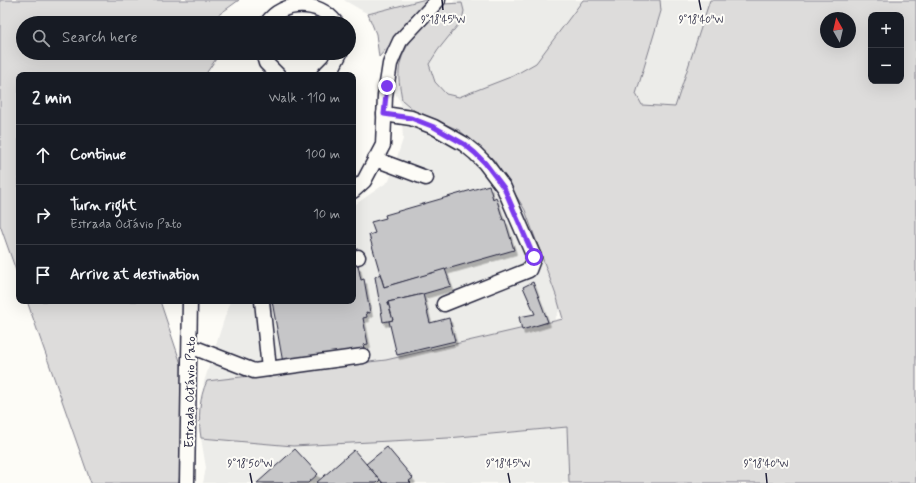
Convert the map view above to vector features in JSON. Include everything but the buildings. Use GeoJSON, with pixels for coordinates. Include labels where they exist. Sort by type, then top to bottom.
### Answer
{"type":"FeatureCollection","features":[{"type":"Feature","properties":{"kind":"street"},"geometry":{"type":"LineString","coordinates":[[356,188],[364,181],[383,145],[385,96],[390,64],[394,54],[400,41],[438,0]]}},
{"type":"Feature","properties":{"kind":"street"},"geometry":{"type":"LineString","coordinates":[[271,16],[277,6],[308,2],[318,6],[330,16]]}},
{"type":"Feature","properties":{"kind":"street"},"geometry":{"type":"LineString","coordinates":[[265,60],[271,72]]}},
{"type":"Feature","properties":{"kind":"street"},"geometry":{"type":"LineString","coordinates":[[327,72],[336,60]]}},
{"type":"Feature","properties":{"kind":"street"},"geometry":{"type":"LineString","coordinates":[[384,114],[411,118],[434,127],[464,144],[475,153],[485,163],[504,188],[534,257],[529,270],[444,304]]}},
{"type":"Feature","properties":{"kind":"street"},"geometry":{"type":"LineString","coordinates":[[375,160],[426,178]]}},
{"type":"Feature","properties":{"kind":"street","name":"Estrada Octávio Pato"},"geometry":{"type":"LineString","coordinates":[[187,483],[190,304]]}},
{"type":"Feature","properties":{"kind":"street"},"geometry":{"type":"LineString","coordinates":[[262,304],[269,369]]}},
{"type":"Feature","properties":{"kind":"street"},"geometry":{"type":"LineString","coordinates":[[190,346],[254,371],[363,356]]}},
{"type":"Feature","properties":{"kind":"shaded area"},"geometry":{"type":"Polygon","coordinates":[[[0,0],[239,0],[217,16],[16,16],[16,60],[215,60],[207,72],[16,72],[16,270],[0,225],[0,0]]]}},
{"type":"Feature","properties":{"kind":"shaded area"},"geometry":{"type":"Polygon","coordinates":[[[344,0],[422,0],[368,14],[344,0]]]}},
{"type":"Feature","properties":{"kind":"shaded area"},"geometry":{"type":"Polygon","coordinates":[[[422,0],[430,0],[379,57],[376,34],[368,14],[422,0]]]}},
{"type":"Feature","properties":{"kind":"shaded area"},"geometry":{"type":"Polygon","coordinates":[[[455,0],[591,0],[533,173],[565,299],[551,327],[390,366],[203,385],[229,304],[356,304],[356,204],[389,181],[403,139],[401,103],[396,95],[397,81],[412,48],[455,0]]]}},
{"type":"Feature","properties":{"kind":"shaded area"},"geometry":{"type":"Polygon","coordinates":[[[583,0],[660,0],[661,11],[636,94],[642,105],[675,107],[710,0],[916,0],[916,483],[569,483],[567,427],[448,438],[293,446],[201,438],[200,409],[202,394],[207,381],[386,360],[563,319],[557,298],[525,210],[494,160],[459,130],[416,112],[402,100],[399,82],[399,71],[404,52],[415,34],[443,4],[462,3],[464,11],[462,20],[438,50],[429,64],[435,82],[446,94],[459,97],[513,76],[536,63],[583,0]]]}},
{"type":"Feature","properties":{"kind":"shaded area"},"geometry":{"type":"Polygon","coordinates":[[[642,0],[718,0],[678,114],[631,110],[642,0]]]}},
{"type":"Feature","properties":{"kind":"shaded area"},"geometry":{"type":"Polygon","coordinates":[[[28,304],[161,304],[187,382],[179,483],[91,483],[28,304]]]}},
{"type":"Feature","properties":{"kind":"shaded area"},"geometry":{"type":"Polygon","coordinates":[[[567,427],[569,483],[203,483],[206,468],[201,438],[293,446],[448,438],[567,427]]]}},
{"type":"Feature","properties":{"kind":"route"},"geometry":{"type":"LineString","coordinates":[[387,86],[384,114],[411,118],[434,127],[464,144],[485,163],[504,188],[534,257]]}}]}
